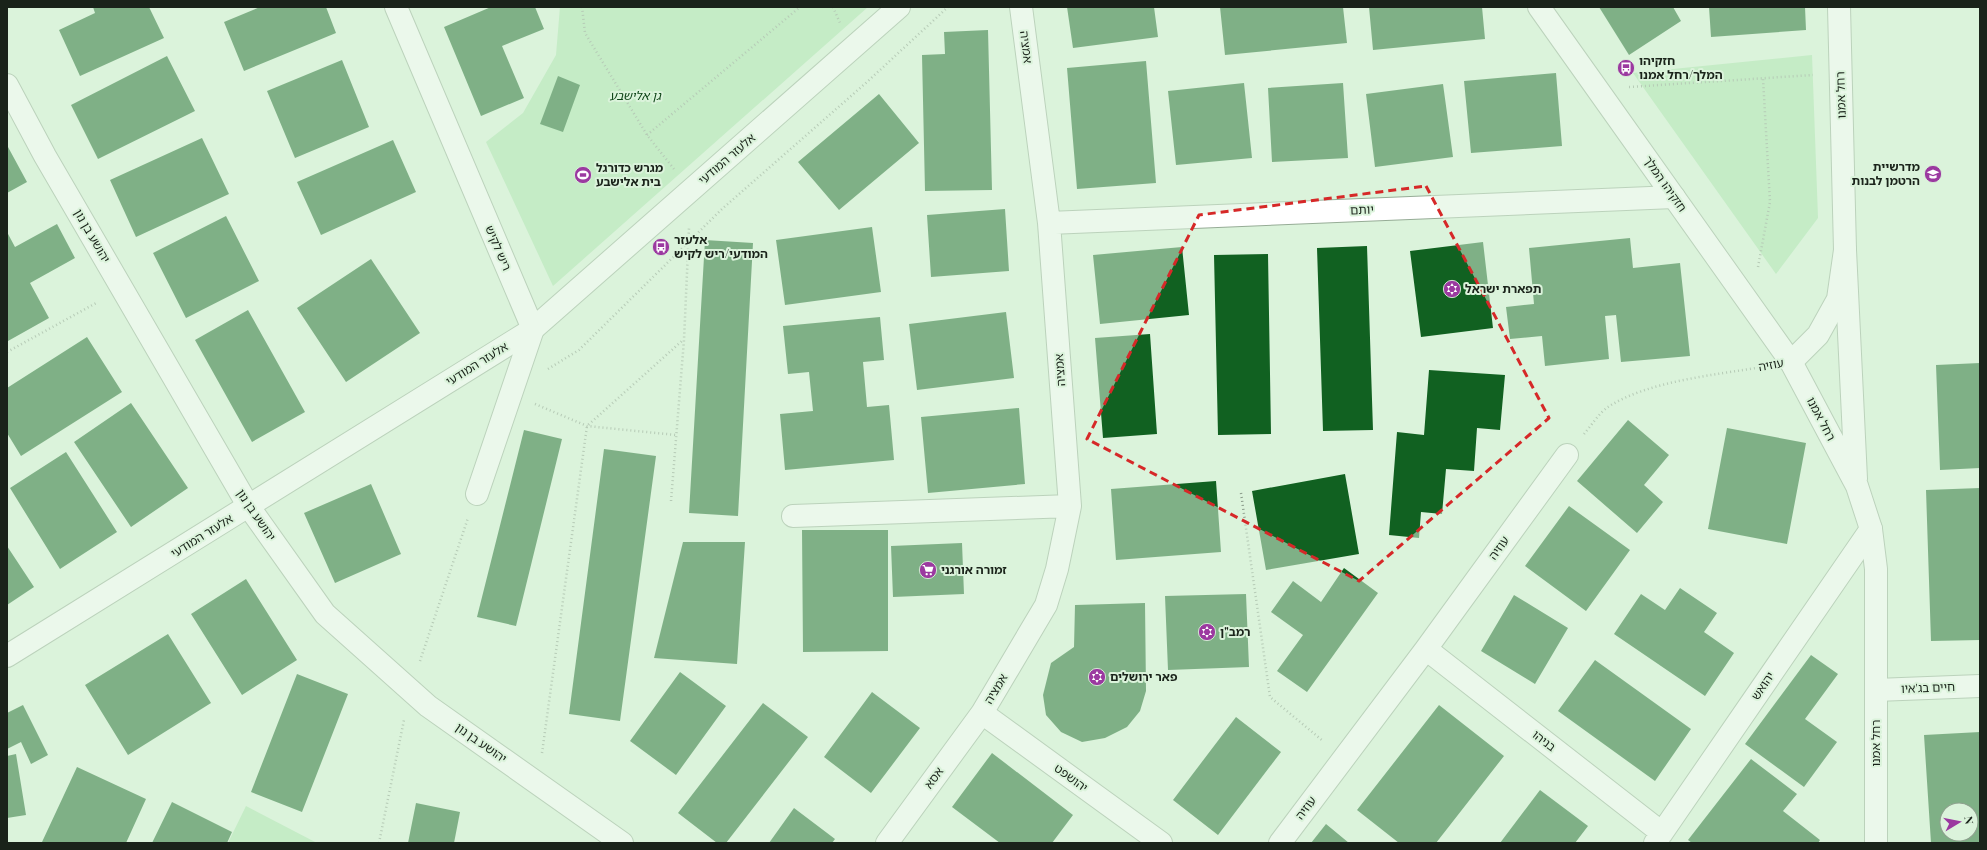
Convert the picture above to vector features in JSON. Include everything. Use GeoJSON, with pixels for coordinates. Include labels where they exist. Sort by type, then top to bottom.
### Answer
{"type":"FeatureCollection","features":[{"type":"Feature","properties":{"kind":"street","name":"ריש לקיש"},"geometry":{"type":"LineString","coordinates":[[396,7],[533,329]]}},
{"type":"Feature","properties":{"kind":"street","name":"אלעזר המודעי"},"geometry":{"type":"LineString","coordinates":[[7,656],[249,508],[533,329],[899,7]]}},
{"type":"Feature","properties":{"kind":"street","name":"אמציה"},"geometry":{"type":"LineString","coordinates":[[982,713],[1046,605],[1057,569],[1070,506],[1049,223],[1021,7]]}},
{"type":"Feature","properties":{"kind":"street","name":"חזקיהו המלך"},"geometry":{"type":"LineString","coordinates":[[1539,7],[1791,362]]}},
{"type":"Feature","properties":{"kind":"street","name":"רחל אמנו"},"geometry":{"type":"LineString","coordinates":[[1839,7],[1845,250],[1838,298],[1818,335],[1791,362],[1857,486],[1871,529],[1876,569],[1876,843]]}},
{"type":"Feature","properties":{"kind":"street","name":"יהושע בן נון"},"geometry":{"type":"LineString","coordinates":[[7,85],[45,156],[249,508],[325,614],[428,706],[622,843]]}},
{"type":"Feature","properties":{"kind":"street","name":"יותם"},"geometry":{"type":"LineString","coordinates":[[1049,223],[1674,197]]}},
{"type":"Feature","properties":{"kind":"street"},"geometry":{"type":"LineString","coordinates":[[1845,250],[1857,486]]}},
{"type":"Feature","properties":{"kind":"street"},"geometry":{"type":"LineString","coordinates":[[477,494],[533,329]]}},
{"type":"Feature","properties":{"kind":"street","name":"עוזיה"},"geometry":{"type":"LineString","coordinates":[[1280,843],[1426,649],[1567,455]]}},
{"type":"Feature","properties":{"kind":"street"},"geometry":{"type":"LineString","coordinates":[[793,516],[1070,506]]}},
{"type":"Feature","properties":{"kind":"street","name":"יהואש"},"geometry":{"type":"LineString","coordinates":[[1659,838],[1871,529]]}},
{"type":"Feature","properties":{"kind":"street","name":"בניהו"},"geometry":{"type":"LineString","coordinates":[[1426,649],[1659,838]]}},
{"type":"Feature","properties":{"kind":"street","name":"חיים בג'איו"},"geometry":{"type":"LineString","coordinates":[[1876,690],[1980,686]]}},
{"type":"Feature","properties":{"kind":"street","name":"אסא"},"geometry":{"type":"LineString","coordinates":[[887,843],[982,713]]}},
{"type":"Feature","properties":{"kind":"street","name":"יהושפט"},"geometry":{"type":"LineString","coordinates":[[982,713],[1161,843]]}},
{"type":"Feature","properties":{"kind":"path"},"geometry":{"type":"LineString","coordinates":[[582,7],[585,33],[647,135],[691,190],[684,340],[671,501]]}},
{"type":"Feature","properties":{"kind":"path"},"geometry":{"type":"LineString","coordinates":[[647,135],[800,7]]}},
{"type":"Feature","properties":{"kind":"path"},"geometry":{"type":"LineString","coordinates":[[511,393],[579,350],[722,209],[867,82],[948,7]]}},
{"type":"Feature","properties":{"kind":"path"},"geometry":{"type":"LineString","coordinates":[[1597,89],[1840,73]]}},
{"type":"Feature","properties":{"kind":"path"},"geometry":{"type":"LineString","coordinates":[[1751,305],[1770,202],[1763,78]]}},
{"type":"Feature","properties":{"kind":"path"},"geometry":{"type":"LineString","coordinates":[[7,352],[123,289]]}},
{"type":"Feature","properties":{"kind":"path"},"geometry":{"type":"LineString","coordinates":[[538,784],[587,426],[684,340]]}},
{"type":"Feature","properties":{"kind":"path","name":"עוזיה"},"geometry":{"type":"LineString","coordinates":[[1567,455],[1607,408],[1632,394],[1679,381],[1791,362]]}},
{"type":"Feature","properties":{"kind":"path"},"geometry":{"type":"LineString","coordinates":[[511,393],[587,426],[676,435]]}},
{"type":"Feature","properties":{"kind":"path"},"geometry":{"type":"LineString","coordinates":[[1241,493],[1270,697],[1343,758]]}},
{"type":"Feature","properties":{"kind":"highlighted area"},"geometry":{"type":"Polygon","coordinates":[[[1426,186],[1549,418],[1359,581],[1087,439],[1199,215],[1426,186]]]}},
{"type":"Feature","properties":{"kind":"green space","name":"גן אלישבע"},"geometry":{"type":"Polygon","coordinates":[[[560,7],[868,7],[553,286],[486,142],[523,113],[556,55],[560,7]]]}},
{"type":"Feature","properties":{"kind":"green space"},"geometry":{"type":"Polygon","coordinates":[[[1812,55],[1818,218],[1776,274],[1633,73],[1812,55]]]}},
{"type":"Feature","properties":{"kind":"green space"},"geometry":{"type":"Polygon","coordinates":[[[246,806],[317,843],[228,843],[246,806]]]}},
{"type":"Feature","properties":{"kind":"building"},"geometry":{"type":"Polygon","coordinates":[[[93,7],[149,7],[164,38],[80,76],[59,30],[95,13],[93,7]]]}},
{"type":"Feature","properties":{"kind":"building"},"geometry":{"type":"Polygon","coordinates":[[[260,7],[326,7],[336,33],[244,71],[224,22],[260,7]]]}},
{"type":"Feature","properties":{"kind":"building"},"geometry":{"type":"Polygon","coordinates":[[[491,7],[535,7],[544,29],[502,46],[524,98],[481,116],[444,27],[491,7]]]}},
{"type":"Feature","properties":{"kind":"building"},"geometry":{"type":"Polygon","coordinates":[[[1067,7],[1154,7],[1158,37],[1073,48],[1067,7]]]}},
{"type":"Feature","properties":{"kind":"building"},"geometry":{"type":"Polygon","coordinates":[[[1220,7],[1343,7],[1347,43],[1225,55],[1220,7]]]}},
{"type":"Feature","properties":{"kind":"building"},"geometry":{"type":"Polygon","coordinates":[[[1369,7],[1482,7],[1485,39],[1373,50],[1369,7]]]}},
{"type":"Feature","properties":{"kind":"building"},"geometry":{"type":"Polygon","coordinates":[[[1599,7],[1673,7],[1681,21],[1629,55],[1599,7]]]}},
{"type":"Feature","properties":{"kind":"building"},"geometry":{"type":"Polygon","coordinates":[[[1709,7],[1805,7],[1806,30],[1711,37],[1709,7]]]}},
{"type":"Feature","properties":{"kind":"building"},"geometry":{"type":"Polygon","coordinates":[[[988,30],[992,190],[925,191],[922,55],[945,54],[944,32],[988,30]]]}},
{"type":"Feature","properties":{"kind":"building"},"geometry":{"type":"Polygon","coordinates":[[[167,56],[195,111],[98,159],[71,105],[167,56]]]}},
{"type":"Feature","properties":{"kind":"building"},"geometry":{"type":"Polygon","coordinates":[[[342,60],[369,127],[295,158],[267,91],[342,60]]]}},
{"type":"Feature","properties":{"kind":"building"},"geometry":{"type":"Polygon","coordinates":[[[1146,61],[1156,183],[1077,189],[1067,68],[1146,61]]]}},
{"type":"Feature","properties":{"kind":"building"},"geometry":{"type":"Polygon","coordinates":[[[1556,73],[1562,146],[1471,153],[1464,81],[1556,73]]]}},
{"type":"Feature","properties":{"kind":"building"},"geometry":{"type":"Polygon","coordinates":[[[558,76],[580,85],[563,132],[540,124],[558,76]]]}},
{"type":"Feature","properties":{"kind":"building"},"geometry":{"type":"Polygon","coordinates":[[[1244,83],[1252,158],[1176,165],[1168,91],[1244,83]]]}},
{"type":"Feature","properties":{"kind":"building"},"geometry":{"type":"Polygon","coordinates":[[[1343,83],[1348,158],[1272,162],[1268,88],[1343,83]]]}},
{"type":"Feature","properties":{"kind":"building"},"geometry":{"type":"Polygon","coordinates":[[[1443,84],[1453,157],[1375,167],[1366,94],[1443,84]]]}},
{"type":"Feature","properties":{"kind":"building"},"geometry":{"type":"Polygon","coordinates":[[[879,94],[919,143],[839,210],[798,162],[879,94]]]}},
{"type":"Feature","properties":{"kind":"building"},"geometry":{"type":"Polygon","coordinates":[[[202,138],[229,194],[136,237],[110,180],[202,138]]]}},
{"type":"Feature","properties":{"kind":"building"},"geometry":{"type":"Polygon","coordinates":[[[393,140],[416,192],[321,235],[297,182],[393,140]]]}},
{"type":"Feature","properties":{"kind":"building"},"geometry":{"type":"Polygon","coordinates":[[[8,147],[27,182],[7,193],[7,148],[8,147]]]}},
{"type":"Feature","properties":{"kind":"building"},"geometry":{"type":"Polygon","coordinates":[[[1005,209],[1009,271],[931,277],[927,215],[1005,209]]]}},
{"type":"Feature","properties":{"kind":"building"},"geometry":{"type":"Polygon","coordinates":[[[226,216],[259,281],[186,318],[153,253],[226,216]]]}},
{"type":"Feature","properties":{"kind":"building"},"geometry":{"type":"Polygon","coordinates":[[[57,224],[75,258],[30,283],[49,318],[8,341],[7,232],[15,247],[57,224]]]}},
{"type":"Feature","properties":{"kind":"building"},"geometry":{"type":"Polygon","coordinates":[[[872,227],[881,292],[785,305],[776,240],[872,227]]]}},
{"type":"Feature","properties":{"kind":"building"},"geometry":{"type":"Polygon","coordinates":[[[1630,238],[1633,268],[1680,263],[1690,356],[1621,362],[1616,315],[1605,316],[1609,359],[1545,366],[1542,336],[1510,339],[1506,307],[1534,304],[1529,248],[1630,238]]]}},
{"type":"Feature","properties":{"kind":"building"},"geometry":{"type":"Polygon","coordinates":[[[705,240],[753,243],[738,516],[689,513],[705,240]]]}},
{"type":"Feature","properties":{"kind":"building","name":"תפארת ישראל"},"geometry":{"type":"Polygon","coordinates":[[[1483,242],[1493,328],[1421,337],[1410,251],[1483,242]]]}},
{"type":"Feature","properties":{"kind":"building"},"geometry":{"type":"Polygon","coordinates":[[[1367,246],[1373,430],[1323,431],[1317,248],[1367,246]]]}},
{"type":"Feature","properties":{"kind":"building"},"geometry":{"type":"Polygon","coordinates":[[[1182,247],[1189,315],[1100,324],[1093,255],[1182,247]]]}},
{"type":"Feature","properties":{"kind":"building"},"geometry":{"type":"Polygon","coordinates":[[[1268,254],[1271,434],[1218,435],[1214,255],[1268,254]]]}},
{"type":"Feature","properties":{"kind":"building"},"geometry":{"type":"Polygon","coordinates":[[[371,259],[420,333],[346,382],[297,308],[371,259]]]}},
{"type":"Feature","properties":{"kind":"building"},"geometry":{"type":"Polygon","coordinates":[[[248,310],[305,412],[252,442],[195,340],[248,310]]]}},
{"type":"Feature","properties":{"kind":"building"},"geometry":{"type":"Polygon","coordinates":[[[1006,312],[1014,378],[917,390],[909,324],[1006,312]]]}},
{"type":"Feature","properties":{"kind":"building"},"geometry":{"type":"Polygon","coordinates":[[[880,317],[884,360],[863,362],[867,407],[889,405],[894,460],[785,470],[780,414],[813,411],[809,372],[788,374],[783,326],[880,317]]]}},
{"type":"Feature","properties":{"kind":"building"},"geometry":{"type":"Polygon","coordinates":[[[1150,334],[1157,434],[1103,438],[1095,338],[1150,334]]]}},
{"type":"Feature","properties":{"kind":"building"},"geometry":{"type":"Polygon","coordinates":[[[87,337],[122,392],[21,456],[7,433],[7,388],[87,337]]]}},
{"type":"Feature","properties":{"kind":"building"},"geometry":{"type":"Polygon","coordinates":[[[1980,363],[1980,468],[1940,470],[1936,365],[1980,363]]]}},
{"type":"Feature","properties":{"kind":"building"},"geometry":{"type":"Polygon","coordinates":[[[1429,370],[1505,375],[1500,430],[1477,428],[1474,471],[1446,469],[1442,514],[1421,512],[1419,538],[1389,535],[1397,432],[1424,435],[1429,370]]]}},
{"type":"Feature","properties":{"kind":"building"},"geometry":{"type":"Polygon","coordinates":[[[131,403],[188,488],[131,527],[74,442],[131,403]]]}},
{"type":"Feature","properties":{"kind":"building"},"geometry":{"type":"Polygon","coordinates":[[[1019,408],[1025,484],[928,493],[921,417],[1019,408]]]}},
{"type":"Feature","properties":{"kind":"building"},"geometry":{"type":"Polygon","coordinates":[[[1628,420],[1669,455],[1644,485],[1663,502],[1637,533],[1577,481],[1628,420]]]}},
{"type":"Feature","properties":{"kind":"building"},"geometry":{"type":"Polygon","coordinates":[[[1727,428],[1806,443],[1787,544],[1708,529],[1727,428]]]}},
{"type":"Feature","properties":{"kind":"building"},"geometry":{"type":"Polygon","coordinates":[[[524,430],[562,439],[516,626],[477,617],[524,430]]]}},
{"type":"Feature","properties":{"kind":"building"},"geometry":{"type":"Polygon","coordinates":[[[604,449],[656,456],[620,721],[569,714],[604,449]]]}},
{"type":"Feature","properties":{"kind":"building"},"geometry":{"type":"Polygon","coordinates":[[[66,452],[117,532],[60,569],[10,488],[66,452]]]}},
{"type":"Feature","properties":{"kind":"building"},"geometry":{"type":"Polygon","coordinates":[[[1345,474],[1359,554],[1266,570],[1252,491],[1345,474]]]}},
{"type":"Feature","properties":{"kind":"building"},"geometry":{"type":"Polygon","coordinates":[[[1216,481],[1221,552],[1116,560],[1111,489],[1216,481]]]}},
{"type":"Feature","properties":{"kind":"building"},"geometry":{"type":"Polygon","coordinates":[[[371,484],[401,554],[335,583],[304,513],[371,484]]]}},
{"type":"Feature","properties":{"kind":"building"},"geometry":{"type":"Polygon","coordinates":[[[1980,488],[1980,640],[1931,641],[1926,490],[1980,488]]]}},
{"type":"Feature","properties":{"kind":"building"},"geometry":{"type":"Polygon","coordinates":[[[1569,506],[1630,550],[1586,611],[1525,566],[1569,506]]]}},
{"type":"Feature","properties":{"kind":"building"},"geometry":{"type":"Polygon","coordinates":[[[802,530],[888,530],[888,651],[803,652],[802,530]]]}},
{"type":"Feature","properties":{"kind":"building"},"geometry":{"type":"Polygon","coordinates":[[[683,542],[745,542],[737,664],[654,658],[683,542]]]}},
{"type":"Feature","properties":{"kind":"building","name":"זמורה אורגני"},"geometry":{"type":"Polygon","coordinates":[[[962,543],[964,594],[893,597],[891,546],[962,543]]]}},
{"type":"Feature","properties":{"kind":"building"},"geometry":{"type":"Polygon","coordinates":[[[7,546],[34,587],[7,605],[7,546]]]}},
{"type":"Feature","properties":{"kind":"building"},"geometry":{"type":"Polygon","coordinates":[[[1344,568],[1378,593],[1307,692],[1277,671],[1303,635],[1271,612],[1293,581],[1321,602],[1344,568]]]}},
{"type":"Feature","properties":{"kind":"building"},"geometry":{"type":"Polygon","coordinates":[[[246,579],[297,660],[242,695],[191,614],[246,579]]]}},
{"type":"Feature","properties":{"kind":"building"},"geometry":{"type":"Polygon","coordinates":[[[1680,588],[1717,613],[1704,632],[1734,653],[1705,696],[1614,634],[1641,594],[1665,610],[1680,588]]]}},
{"type":"Feature","properties":{"kind":"building","name":"רמב\"ן"},"geometry":{"type":"Polygon","coordinates":[[[1246,594],[1249,667],[1168,670],[1165,596],[1246,594]]]}},
{"type":"Feature","properties":{"kind":"building"},"geometry":{"type":"Polygon","coordinates":[[[1514,595],[1568,628],[1535,684],[1481,651],[1514,595]]]}},
{"type":"Feature","properties":{"kind":"building","name":"פאר ירושלים"},"geometry":{"type":"Polygon","coordinates":[[[1145,603],[1146,691],[1140,711],[1127,727],[1105,738],[1082,742],[1061,732],[1046,715],[1043,695],[1051,663],[1074,647],[1075,605],[1145,603]]]}},
{"type":"Feature","properties":{"kind":"building"},"geometry":{"type":"Polygon","coordinates":[[[168,634],[211,703],[128,755],[85,685],[168,634]]]}},
{"type":"Feature","properties":{"kind":"building"},"geometry":{"type":"Polygon","coordinates":[[[1811,655],[1838,674],[1805,719],[1837,742],[1804,787],[1745,744],[1811,655]]]}},
{"type":"Feature","properties":{"kind":"building"},"geometry":{"type":"Polygon","coordinates":[[[1595,660],[1691,729],[1655,781],[1558,711],[1595,660]]]}},
{"type":"Feature","properties":{"kind":"building"},"geometry":{"type":"Polygon","coordinates":[[[680,672],[726,706],[676,775],[630,741],[680,672]]]}},
{"type":"Feature","properties":{"kind":"building"},"geometry":{"type":"Polygon","coordinates":[[[297,674],[348,694],[302,812],[251,792],[297,674]]]}},
{"type":"Feature","properties":{"kind":"building"},"geometry":{"type":"Polygon","coordinates":[[[872,692],[920,728],[871,793],[824,757],[872,692]]]}},
{"type":"Feature","properties":{"kind":"building"},"geometry":{"type":"Polygon","coordinates":[[[763,703],[808,737],[726,843],[717,843],[678,813],[763,703]]]}},
{"type":"Feature","properties":{"kind":"building"},"geometry":{"type":"Polygon","coordinates":[[[23,705],[48,755],[31,764],[21,742],[7,749],[7,713],[23,705]]]}},
{"type":"Feature","properties":{"kind":"building"},"geometry":{"type":"Polygon","coordinates":[[[1439,705],[1504,756],[1436,843],[1399,843],[1357,810],[1439,705]]]}},
{"type":"Feature","properties":{"kind":"building"},"geometry":{"type":"Polygon","coordinates":[[[1236,717],[1281,752],[1218,835],[1173,800],[1236,717]]]}},
{"type":"Feature","properties":{"kind":"building"},"geometry":{"type":"Polygon","coordinates":[[[1980,732],[1980,843],[1931,843],[1924,735],[1980,732]]]}},
{"type":"Feature","properties":{"kind":"building"},"geometry":{"type":"Polygon","coordinates":[[[992,753],[1073,815],[1052,843],[1000,843],[952,807],[992,753]]]}},
{"type":"Feature","properties":{"kind":"building"},"geometry":{"type":"Polygon","coordinates":[[[16,754],[26,815],[7,818],[7,756],[16,754]]]}},
{"type":"Feature","properties":{"kind":"building"},"geometry":{"type":"Polygon","coordinates":[[[1751,759],[1797,794],[1783,811],[1820,840],[1818,843],[1692,843],[1688,840],[1751,759]]]}},
{"type":"Feature","properties":{"kind":"building"},"geometry":{"type":"Polygon","coordinates":[[[77,767],[146,799],[126,843],[42,842],[77,767]]]}},
{"type":"Feature","properties":{"kind":"building"},"geometry":{"type":"Polygon","coordinates":[[[1540,790],[1588,826],[1575,843],[1500,843],[1540,790]]]}},
{"type":"Feature","properties":{"kind":"building"},"geometry":{"type":"Polygon","coordinates":[[[172,802],[232,832],[227,843],[152,843],[172,802]]]}},
{"type":"Feature","properties":{"kind":"building"},"geometry":{"type":"Polygon","coordinates":[[[416,803],[460,812],[454,843],[408,843],[416,803]]]}},
{"type":"Feature","properties":{"kind":"building"},"geometry":{"type":"Polygon","coordinates":[[[794,808],[835,839],[832,843],[769,843],[794,808]]]}},
{"type":"Feature","properties":{"kind":"building"},"geometry":{"type":"Polygon","coordinates":[[[1326,824],[1349,843],[1311,843],[1326,824]]]}},
{"type":"Feature","properties":{"kind":"place","name":"חזקיהו המלך/רחל אמנו"},"geometry":{"type":"Point","coordinates":[1626,68]}},
{"type":"Feature","properties":{"kind":"place","name":"מדרשיית הרטמן לבנות"},"geometry":{"type":"Point","coordinates":[1933,174]}},
{"type":"Feature","properties":{"kind":"place","name":"מגרש כדורגל בית אלישבע"},"geometry":{"type":"Point","coordinates":[583,175]}},
{"type":"Feature","properties":{"kind":"place","name":"אלעזר המודעי/ריש לקיש"},"geometry":{"type":"Point","coordinates":[661,247]}},
{"type":"Feature","properties":{"kind":"place","name":"תפארת ישראל"},"geometry":{"type":"Point","coordinates":[1452,289]}},
{"type":"Feature","properties":{"kind":"place","name":"זמורה אורגני"},"geometry":{"type":"Point","coordinates":[928,570]}},
{"type":"Feature","properties":{"kind":"place","name":"רמב\"ן"},"geometry":{"type":"Point","coordinates":[1207,632]}},
{"type":"Feature","properties":{"kind":"place","name":"פאר ירושלים"},"geometry":{"type":"Point","coordinates":[1097,677]}}]}
